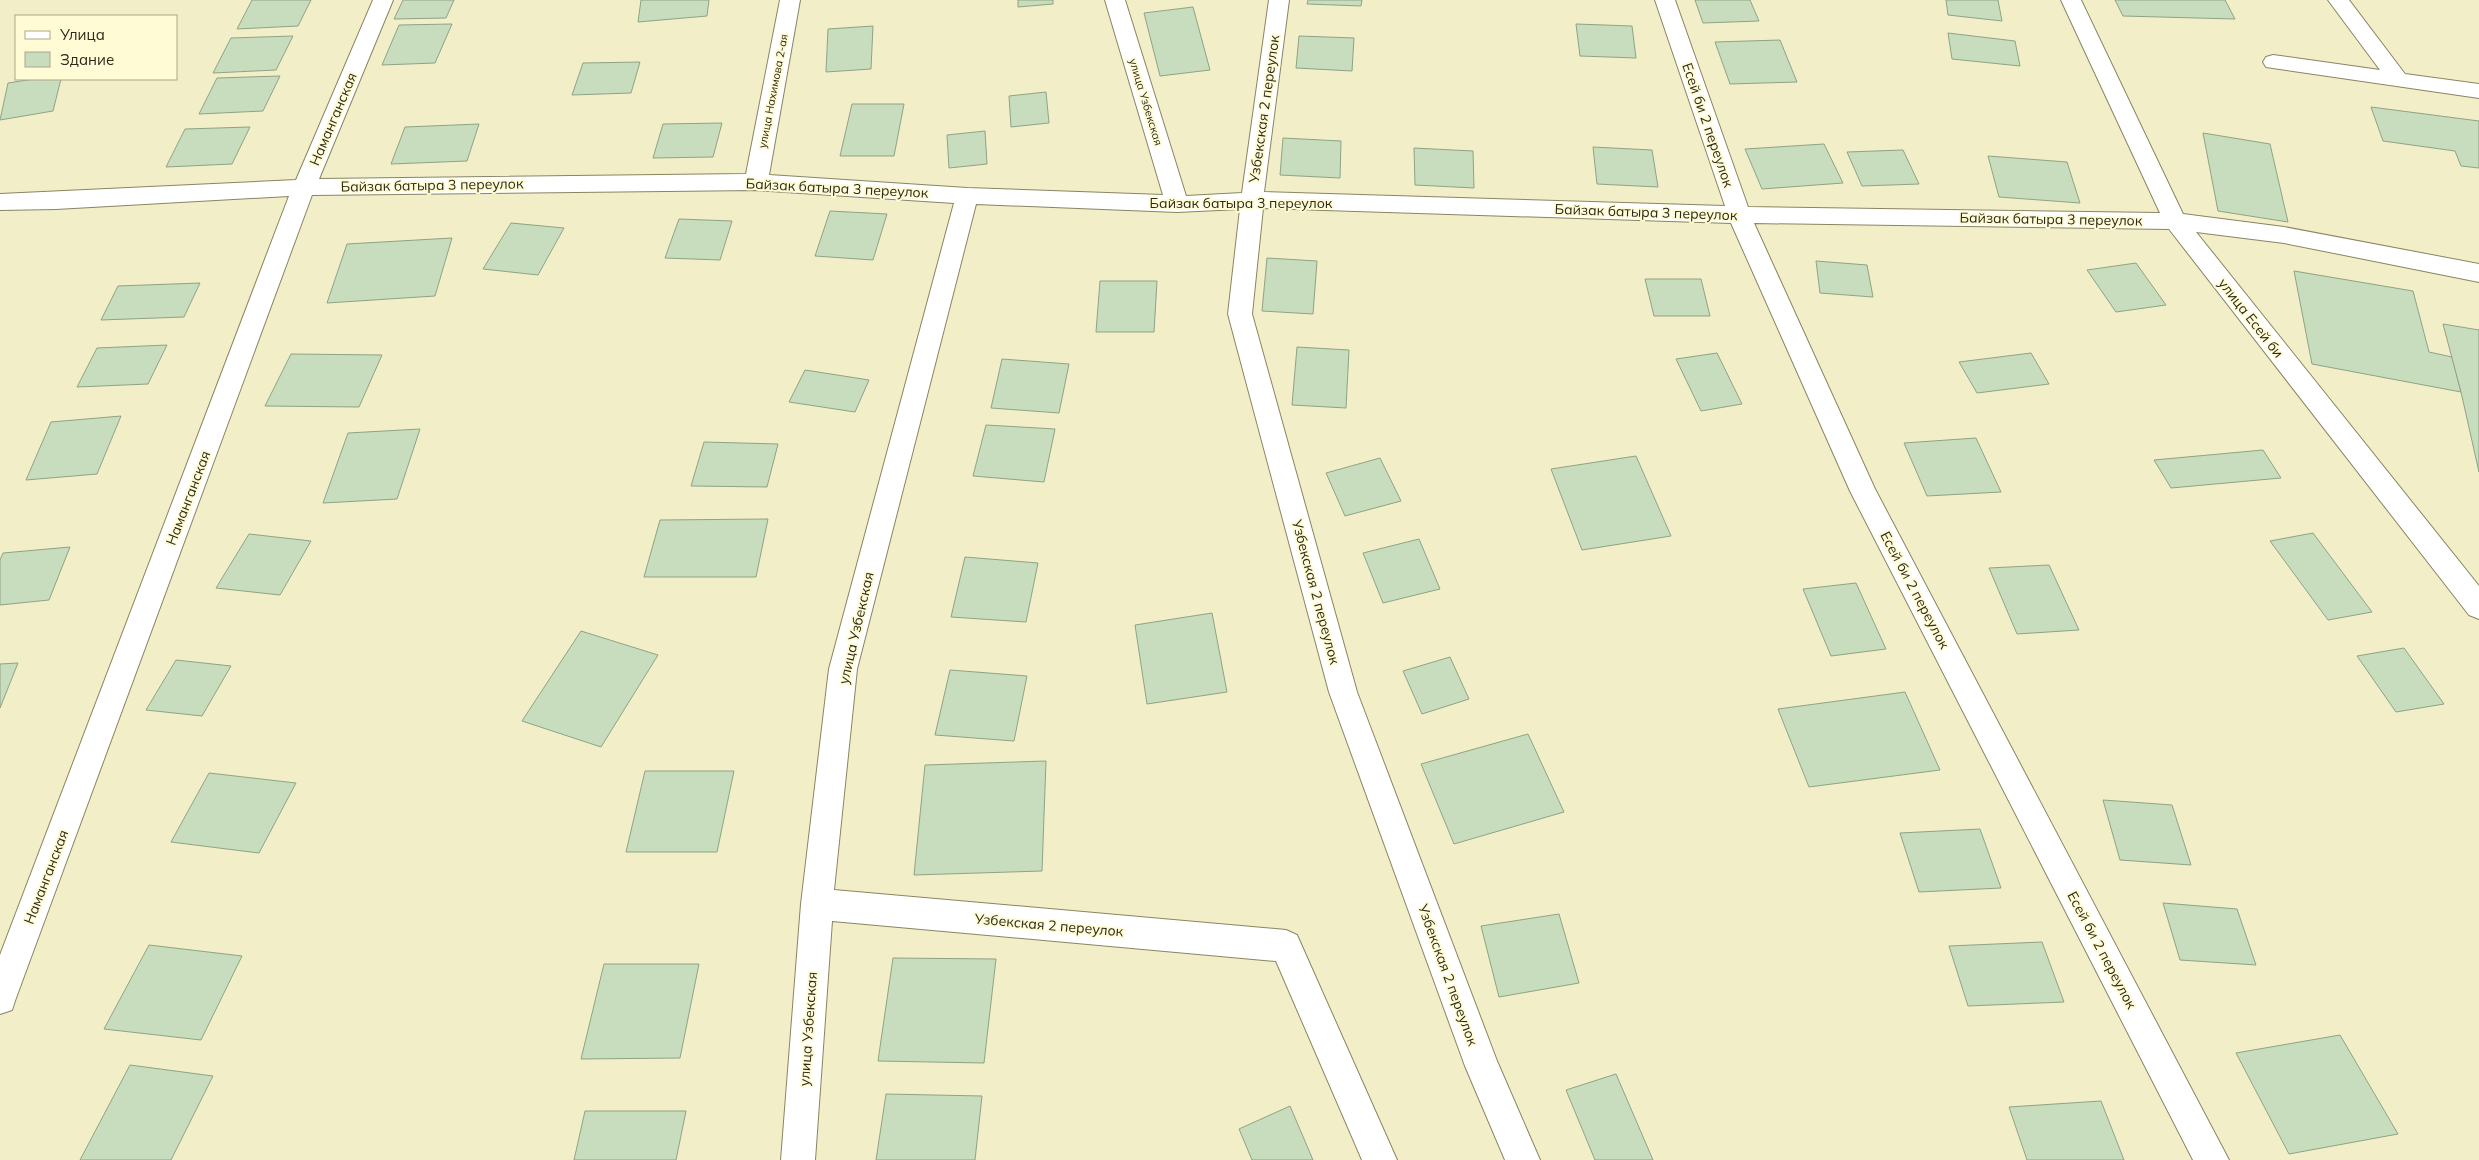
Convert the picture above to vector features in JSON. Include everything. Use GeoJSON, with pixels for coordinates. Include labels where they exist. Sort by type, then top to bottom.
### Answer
{"type":"FeatureCollection","features":[{"type":"Feature","properties":{"kind":"street","name":"Наманганская"},"geometry":{"type":"LineString","coordinates":[[0,998],[304,186],[383,0]]}},
{"type":"Feature","properties":{"kind":"street","name":"улица Нахимова 2-ая"},"geometry":{"type":"LineString","coordinates":[[756,182],[790,0]]}},
{"type":"Feature","properties":{"kind":"street","name":"улица Узбекская"},"geometry":{"type":"LineString","coordinates":[[1115,0],[1177,204]]}},
{"type":"Feature","properties":{"kind":"street","name":"Узбекская 2 переулок"},"geometry":{"type":"LineString","coordinates":[[1279,0],[1252,200],[1240,314],[1343,692],[1482,1066],[1523,1160]]}},
{"type":"Feature","properties":{"kind":"street","name":"Есей би 2 переулок"},"geometry":{"type":"LineString","coordinates":[[1665,0],[1739,215],[1863,491],[2212,1160]]}},
{"type":"Feature","properties":{"kind":"street","name":"улица Есей би"},"geometry":{"type":"LineString","coordinates":[[2071,0],[2176,221],[2479,607]]}},
{"type":"Feature","properties":{"kind":"street"},"geometry":{"type":"LineString","coordinates":[[2338,0],[2398,79]]}},
{"type":"Feature","properties":{"kind":"street"},"geometry":{"type":"LineString","coordinates":[[2273,62],[2479,91]]}},
{"type":"Feature","properties":{"kind":"street","name":"Байзак батыра 3 переулок"},"geometry":{"type":"LineString","coordinates":[[0,202],[56,201],[304,186],[756,182],[967,196],[1177,204],[1252,200],[1739,215],[2176,221],[2284,235],[2479,273]]}},
{"type":"Feature","properties":{"kind":"street","name":"улица Узбекская"},"geometry":{"type":"LineString","coordinates":[[798,1160],[817,904],[843,669],[967,196]]}},
{"type":"Feature","properties":{"kind":"street","name":"Узбекская 2 переулок"},"geometry":{"type":"LineString","coordinates":[[817,904],[1286,946],[1380,1160]]}},
{"type":"Feature","properties":{"kind":"building"},"geometry":{"type":"Polygon","coordinates":[[[252,0],[311,0],[298,26],[237,29],[252,0]]]}},
{"type":"Feature","properties":{"kind":"building"},"geometry":{"type":"Polygon","coordinates":[[[403,0],[454,0],[446,18],[394,19],[403,0]]]}},
{"type":"Feature","properties":{"kind":"building"},"geometry":{"type":"Polygon","coordinates":[[[641,0],[709,0],[707,16],[638,22],[641,0]]]}},
{"type":"Feature","properties":{"kind":"building"},"geometry":{"type":"Polygon","coordinates":[[[1018,0],[1053,0],[1053,4],[1018,7],[1018,0]]]}},
{"type":"Feature","properties":{"kind":"building"},"geometry":{"type":"Polygon","coordinates":[[[1308,0],[1362,0],[1361,6],[1307,4],[1308,0]]]}},
{"type":"Feature","properties":{"kind":"building"},"geometry":{"type":"Polygon","coordinates":[[[1695,0],[1750,0],[1759,21],[1703,23],[1695,0]]]}},
{"type":"Feature","properties":{"kind":"building"},"geometry":{"type":"Polygon","coordinates":[[[1946,0],[1998,0],[2002,21],[1948,15],[1946,0]]]}},
{"type":"Feature","properties":{"kind":"building"},"geometry":{"type":"Polygon","coordinates":[[[2115,0],[2225,0],[2235,19],[2123,16],[2115,0]]]}},
{"type":"Feature","properties":{"kind":"building"},"geometry":{"type":"Polygon","coordinates":[[[1193,7],[1210,70],[1160,76],[1144,13],[1193,7]]]}},
{"type":"Feature","properties":{"kind":"building"},"geometry":{"type":"Polygon","coordinates":[[[452,24],[435,63],[382,65],[399,25],[452,24]]]}},
{"type":"Feature","properties":{"kind":"building"},"geometry":{"type":"Polygon","coordinates":[[[1576,24],[1632,26],[1636,58],[1580,56],[1576,24]]]}},
{"type":"Feature","properties":{"kind":"building"},"geometry":{"type":"Polygon","coordinates":[[[873,26],[871,69],[826,72],[828,29],[873,26]]]}},
{"type":"Feature","properties":{"kind":"building"},"geometry":{"type":"Polygon","coordinates":[[[1948,33],[2015,41],[2020,66],[1952,59],[1948,33]]]}},
{"type":"Feature","properties":{"kind":"building"},"geometry":{"type":"Polygon","coordinates":[[[293,36],[276,70],[213,73],[231,38],[293,36]]]}},
{"type":"Feature","properties":{"kind":"building"},"geometry":{"type":"Polygon","coordinates":[[[1299,36],[1354,38],[1352,71],[1296,68],[1299,36]]]}},
{"type":"Feature","properties":{"kind":"building"},"geometry":{"type":"Polygon","coordinates":[[[1780,40],[1797,82],[1730,84],[1715,42],[1780,40]]]}},
{"type":"Feature","properties":{"kind":"building"},"geometry":{"type":"Polygon","coordinates":[[[640,62],[631,93],[572,95],[583,63],[640,62]]]}},
{"type":"Feature","properties":{"kind":"building"},"geometry":{"type":"Polygon","coordinates":[[[280,76],[263,111],[199,114],[217,78],[280,76]]]}},
{"type":"Feature","properties":{"kind":"building"},"geometry":{"type":"Polygon","coordinates":[[[28,80],[61,80],[53,111],[0,120],[8,83],[28,80]]]}},
{"type":"Feature","properties":{"kind":"building"},"geometry":{"type":"Polygon","coordinates":[[[1046,92],[1049,123],[1011,127],[1009,96],[1046,92]]]}},
{"type":"Feature","properties":{"kind":"building"},"geometry":{"type":"Polygon","coordinates":[[[852,104],[904,104],[894,156],[840,156],[852,104]]]}},
{"type":"Feature","properties":{"kind":"building"},"geometry":{"type":"Polygon","coordinates":[[[2371,107],[2479,121],[2479,168],[2461,166],[2455,151],[2383,141],[2371,107]]]}},
{"type":"Feature","properties":{"kind":"building"},"geometry":{"type":"Polygon","coordinates":[[[722,123],[713,157],[653,158],[663,124],[722,123]]]}},
{"type":"Feature","properties":{"kind":"building"},"geometry":{"type":"Polygon","coordinates":[[[479,124],[467,161],[391,164],[405,127],[479,124]]]}},
{"type":"Feature","properties":{"kind":"building"},"geometry":{"type":"Polygon","coordinates":[[[250,127],[232,164],[166,167],[185,129],[250,127]]]}},
{"type":"Feature","properties":{"kind":"building"},"geometry":{"type":"Polygon","coordinates":[[[985,131],[987,164],[949,168],[947,135],[985,131]]]}},
{"type":"Feature","properties":{"kind":"building"},"geometry":{"type":"Polygon","coordinates":[[[2203,133],[2270,144],[2288,222],[2218,211],[2203,133]]]}},
{"type":"Feature","properties":{"kind":"building"},"geometry":{"type":"Polygon","coordinates":[[[1283,138],[1341,141],[1340,178],[1280,175],[1283,138]]]}},
{"type":"Feature","properties":{"kind":"building"},"geometry":{"type":"Polygon","coordinates":[[[1824,144],[1843,183],[1762,189],[1745,149],[1824,144]]]}},
{"type":"Feature","properties":{"kind":"building"},"geometry":{"type":"Polygon","coordinates":[[[1593,147],[1652,150],[1658,187],[1597,184],[1593,147]]]}},
{"type":"Feature","properties":{"kind":"building"},"geometry":{"type":"Polygon","coordinates":[[[1414,148],[1473,151],[1474,188],[1415,185],[1414,148]]]}},
{"type":"Feature","properties":{"kind":"building"},"geometry":{"type":"Polygon","coordinates":[[[1903,150],[1919,184],[1862,186],[1847,152],[1903,150]]]}},
{"type":"Feature","properties":{"kind":"building"},"geometry":{"type":"Polygon","coordinates":[[[1988,156],[2067,162],[2080,203],[1999,197],[1988,156]]]}},
{"type":"Feature","properties":{"kind":"building"},"geometry":{"type":"Polygon","coordinates":[[[830,211],[887,214],[873,260],[815,256],[830,211]]]}},
{"type":"Feature","properties":{"kind":"building"},"geometry":{"type":"Polygon","coordinates":[[[679,219],[732,221],[720,260],[665,258],[679,219]]]}},
{"type":"Feature","properties":{"kind":"building"},"geometry":{"type":"Polygon","coordinates":[[[511,223],[564,228],[538,275],[483,269],[511,223]]]}},
{"type":"Feature","properties":{"kind":"building"},"geometry":{"type":"Polygon","coordinates":[[[452,238],[435,296],[327,303],[347,244],[452,238]]]}},
{"type":"Feature","properties":{"kind":"building"},"geometry":{"type":"Polygon","coordinates":[[[1267,258],[1317,261],[1313,314],[1262,311],[1267,258]]]}},
{"type":"Feature","properties":{"kind":"building"},"geometry":{"type":"Polygon","coordinates":[[[1816,261],[1867,265],[1873,297],[1820,293],[1816,261]]]}},
{"type":"Feature","properties":{"kind":"building"},"geometry":{"type":"Polygon","coordinates":[[[2136,263],[2166,305],[2116,312],[2087,270],[2136,263]]]}},
{"type":"Feature","properties":{"kind":"building"},"geometry":{"type":"Polygon","coordinates":[[[2294,271],[2413,291],[2429,352],[2452,357],[2461,392],[2312,364],[2294,271]]]}},
{"type":"Feature","properties":{"kind":"building"},"geometry":{"type":"Polygon","coordinates":[[[1645,279],[1701,279],[1710,316],[1654,316],[1645,279]]]}},
{"type":"Feature","properties":{"kind":"building"},"geometry":{"type":"Polygon","coordinates":[[[1100,281],[1157,281],[1154,332],[1096,332],[1100,281]]]}},
{"type":"Feature","properties":{"kind":"building"},"geometry":{"type":"Polygon","coordinates":[[[200,283],[184,317],[101,320],[118,286],[200,283]]]}},
{"type":"Feature","properties":{"kind":"building"},"geometry":{"type":"Polygon","coordinates":[[[2443,324],[2479,330],[2479,472],[2461,392],[2443,324]]]}},
{"type":"Feature","properties":{"kind":"building"},"geometry":{"type":"Polygon","coordinates":[[[167,345],[148,384],[77,387],[97,348],[167,345]]]}},
{"type":"Feature","properties":{"kind":"building"},"geometry":{"type":"Polygon","coordinates":[[[1297,347],[1349,350],[1346,408],[1292,405],[1297,347]]]}},
{"type":"Feature","properties":{"kind":"building"},"geometry":{"type":"Polygon","coordinates":[[[1717,353],[1742,404],[1701,411],[1676,359],[1717,353]]]}},
{"type":"Feature","properties":{"kind":"building"},"geometry":{"type":"Polygon","coordinates":[[[2031,353],[2049,384],[1977,393],[1959,362],[2031,353]]]}},
{"type":"Feature","properties":{"kind":"building"},"geometry":{"type":"Polygon","coordinates":[[[291,354],[382,355],[359,407],[265,406],[291,354]]]}},
{"type":"Feature","properties":{"kind":"building"},"geometry":{"type":"Polygon","coordinates":[[[1002,359],[1069,364],[1059,413],[991,408],[1002,359]]]}},
{"type":"Feature","properties":{"kind":"building"},"geometry":{"type":"Polygon","coordinates":[[[805,370],[869,380],[855,412],[789,402],[805,370]]]}},
{"type":"Feature","properties":{"kind":"building"},"geometry":{"type":"Polygon","coordinates":[[[121,416],[97,474],[26,480],[51,422],[121,416]]]}},
{"type":"Feature","properties":{"kind":"building"},"geometry":{"type":"Polygon","coordinates":[[[986,425],[1055,429],[1044,482],[973,476],[986,425]]]}},
{"type":"Feature","properties":{"kind":"building"},"geometry":{"type":"Polygon","coordinates":[[[420,429],[397,499],[323,503],[348,433],[420,429]]]}},
{"type":"Feature","properties":{"kind":"building"},"geometry":{"type":"Polygon","coordinates":[[[1976,438],[2001,492],[1927,496],[1904,443],[1976,438]]]}},
{"type":"Feature","properties":{"kind":"building"},"geometry":{"type":"Polygon","coordinates":[[[704,442],[778,444],[767,487],[691,486],[704,442]]]}},
{"type":"Feature","properties":{"kind":"building"},"geometry":{"type":"Polygon","coordinates":[[[2263,450],[2281,478],[2171,488],[2154,460],[2263,450]]]}},
{"type":"Feature","properties":{"kind":"building"},"geometry":{"type":"Polygon","coordinates":[[[1636,456],[1671,536],[1582,550],[1551,469],[1636,456]]]}},
{"type":"Feature","properties":{"kind":"building"},"geometry":{"type":"Polygon","coordinates":[[[1380,458],[1401,501],[1345,516],[1326,473],[1380,458]]]}},
{"type":"Feature","properties":{"kind":"building"},"geometry":{"type":"Polygon","coordinates":[[[768,519],[756,577],[644,577],[660,520],[768,519]]]}},
{"type":"Feature","properties":{"kind":"building"},"geometry":{"type":"Polygon","coordinates":[[[2313,533],[2372,612],[2328,620],[2270,541],[2313,533]]]}},
{"type":"Feature","properties":{"kind":"building"},"geometry":{"type":"Polygon","coordinates":[[[249,534],[311,541],[280,595],[216,588],[249,534]]]}},
{"type":"Feature","properties":{"kind":"building"},"geometry":{"type":"Polygon","coordinates":[[[1419,539],[1440,589],[1383,603],[1363,553],[1419,539]]]}},
{"type":"Feature","properties":{"kind":"building"},"geometry":{"type":"Polygon","coordinates":[[[70,547],[49,600],[0,605],[0,560],[3,553],[70,547]]]}},
{"type":"Feature","properties":{"kind":"building"},"geometry":{"type":"Polygon","coordinates":[[[965,557],[1038,563],[1026,622],[951,617],[965,557]]]}},
{"type":"Feature","properties":{"kind":"building"},"geometry":{"type":"Polygon","coordinates":[[[2049,565],[2079,630],[2017,634],[1989,568],[2049,565]]]}},
{"type":"Feature","properties":{"kind":"building"},"geometry":{"type":"Polygon","coordinates":[[[1856,583],[1886,649],[1831,656],[1803,589],[1856,583]]]}},
{"type":"Feature","properties":{"kind":"building"},"geometry":{"type":"Polygon","coordinates":[[[1212,613],[1227,692],[1147,704],[1135,625],[1212,613]]]}},
{"type":"Feature","properties":{"kind":"building"},"geometry":{"type":"Polygon","coordinates":[[[581,631],[658,655],[601,747],[522,721],[581,631]]]}},
{"type":"Feature","properties":{"kind":"building"},"geometry":{"type":"Polygon","coordinates":[[[2404,648],[2444,704],[2396,712],[2357,656],[2404,648]]]}},
{"type":"Feature","properties":{"kind":"building"},"geometry":{"type":"Polygon","coordinates":[[[1450,657],[1469,699],[1422,714],[1403,671],[1450,657]]]}},
{"type":"Feature","properties":{"kind":"building"},"geometry":{"type":"Polygon","coordinates":[[[176,660],[231,666],[202,716],[146,710],[176,660]]]}},
{"type":"Feature","properties":{"kind":"building"},"geometry":{"type":"Polygon","coordinates":[[[18,663],[0,708],[0,664],[18,663]]]}},
{"type":"Feature","properties":{"kind":"building"},"geometry":{"type":"Polygon","coordinates":[[[950,670],[1027,676],[1014,741],[935,735],[950,670]]]}},
{"type":"Feature","properties":{"kind":"building"},"geometry":{"type":"Polygon","coordinates":[[[1905,692],[1940,770],[1809,787],[1778,709],[1905,692]]]}},
{"type":"Feature","properties":{"kind":"building"},"geometry":{"type":"Polygon","coordinates":[[[1528,734],[1564,812],[1454,844],[1421,764],[1528,734]]]}},
{"type":"Feature","properties":{"kind":"building"},"geometry":{"type":"Polygon","coordinates":[[[1046,761],[1042,871],[914,875],[925,765],[1046,761]]]}},
{"type":"Feature","properties":{"kind":"building"},"geometry":{"type":"Polygon","coordinates":[[[645,771],[734,771],[717,852],[626,852],[645,771]]]}},
{"type":"Feature","properties":{"kind":"building"},"geometry":{"type":"Polygon","coordinates":[[[209,773],[296,783],[259,853],[171,842],[209,773]]]}},
{"type":"Feature","properties":{"kind":"building"},"geometry":{"type":"Polygon","coordinates":[[[2103,800],[2172,805],[2191,865],[2120,860],[2103,800]]]}},
{"type":"Feature","properties":{"kind":"building"},"geometry":{"type":"Polygon","coordinates":[[[1980,829],[2001,888],[1919,892],[1900,833],[1980,829]]]}},
{"type":"Feature","properties":{"kind":"building"},"geometry":{"type":"Polygon","coordinates":[[[2163,903],[2237,909],[2256,965],[2180,960],[2163,903]]]}},
{"type":"Feature","properties":{"kind":"building"},"geometry":{"type":"Polygon","coordinates":[[[1559,914],[1579,983],[1499,997],[1481,926],[1559,914]]]}},
{"type":"Feature","properties":{"kind":"building"},"geometry":{"type":"Polygon","coordinates":[[[2042,942],[2064,1002],[1968,1006],[1949,946],[2042,942]]]}},
{"type":"Feature","properties":{"kind":"building"},"geometry":{"type":"Polygon","coordinates":[[[149,945],[242,956],[201,1040],[104,1029],[149,945]]]}},
{"type":"Feature","properties":{"kind":"building"},"geometry":{"type":"Polygon","coordinates":[[[893,958],[996,959],[984,1063],[878,1061],[893,958]]]}},
{"type":"Feature","properties":{"kind":"building"},"geometry":{"type":"Polygon","coordinates":[[[604,964],[699,964],[680,1058],[581,1059],[604,964]]]}},
{"type":"Feature","properties":{"kind":"building"},"geometry":{"type":"Polygon","coordinates":[[[2340,1035],[2398,1134],[2289,1154],[2236,1053],[2340,1035]]]}},
{"type":"Feature","properties":{"kind":"building"},"geometry":{"type":"Polygon","coordinates":[[[130,1065],[213,1076],[171,1160],[80,1160],[130,1065]]]}},
{"type":"Feature","properties":{"kind":"building"},"geometry":{"type":"Polygon","coordinates":[[[1616,1074],[1653,1160],[1595,1160],[1566,1090],[1616,1074]]]}},
{"type":"Feature","properties":{"kind":"building"},"geometry":{"type":"Polygon","coordinates":[[[886,1094],[982,1096],[975,1160],[876,1160],[886,1094]]]}},
{"type":"Feature","properties":{"kind":"building"},"geometry":{"type":"Polygon","coordinates":[[[2101,1101],[2124,1160],[2027,1160],[2009,1107],[2101,1101]]]}},
{"type":"Feature","properties":{"kind":"building"},"geometry":{"type":"Polygon","coordinates":[[[1290,1106],[1313,1160],[1252,1160],[1239,1129],[1290,1106]]]}},
{"type":"Feature","properties":{"kind":"building"},"geometry":{"type":"Polygon","coordinates":[[[585,1111],[686,1111],[676,1160],[574,1160],[585,1111]]]}}]}
